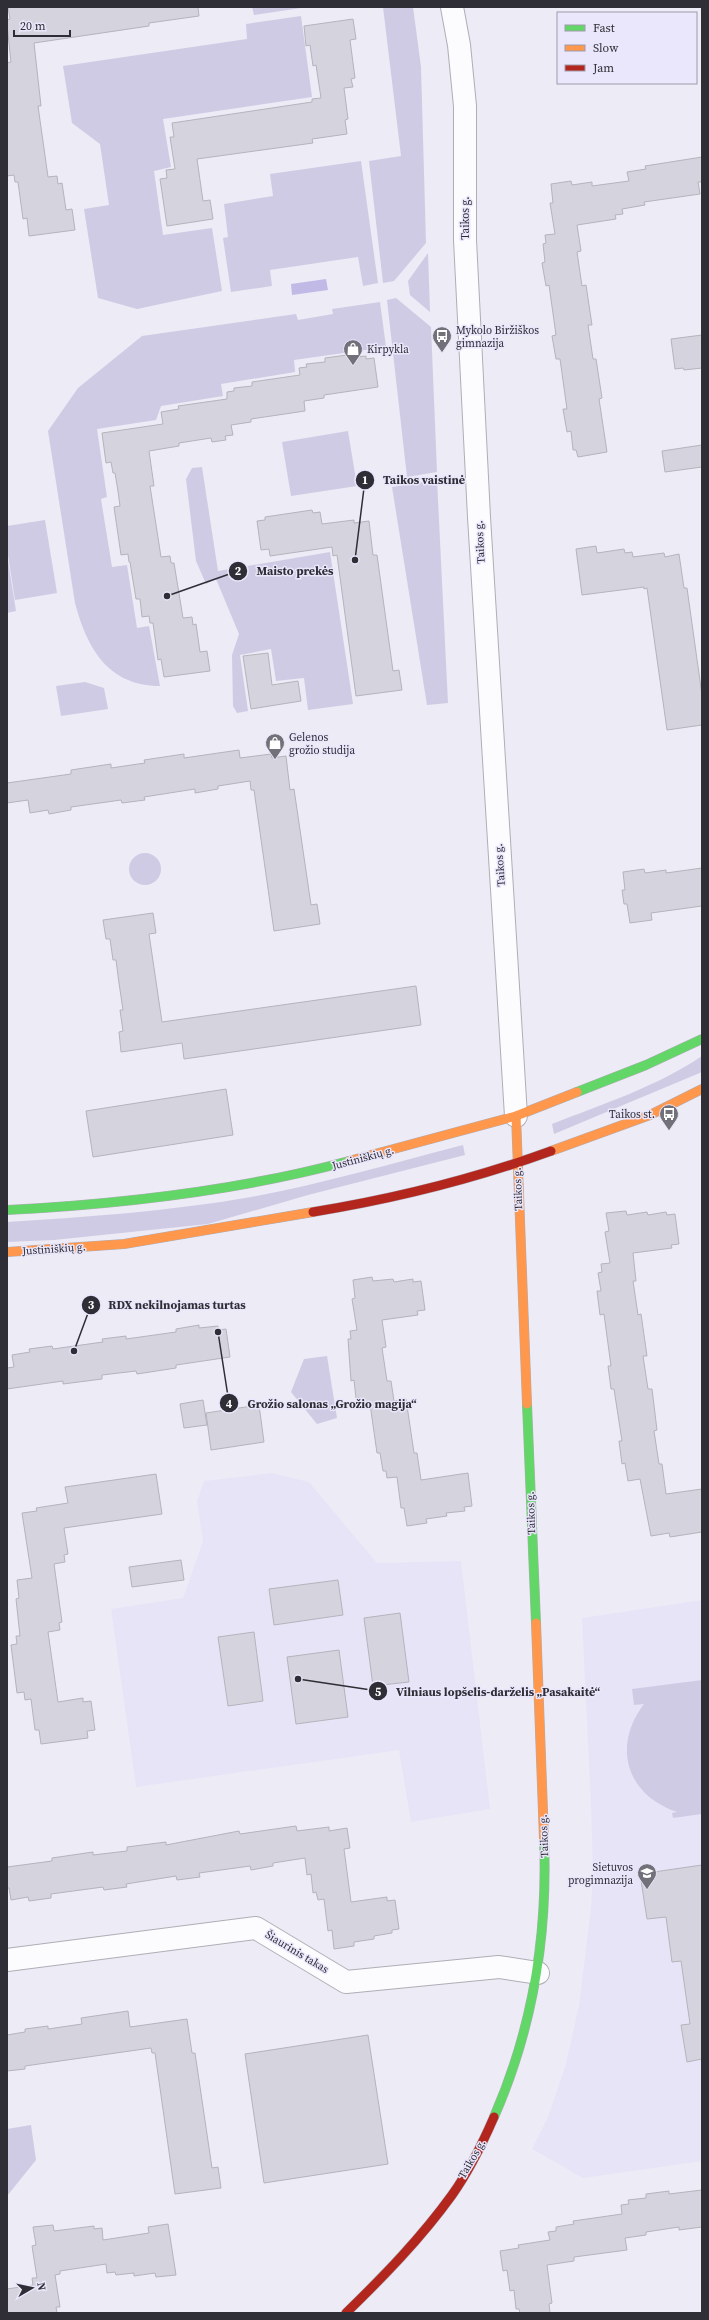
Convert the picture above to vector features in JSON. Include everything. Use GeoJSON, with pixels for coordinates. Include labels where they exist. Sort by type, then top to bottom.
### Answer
{"type":"FeatureCollection","features":[{"type":"Feature","properties":{"kind":"main road","name":"Justiniškių g."},"geometry":{"type":"LineString","coordinates":[[7,1210],[66,1207],[193,1194],[302,1174],[516,1116],[646,1065],[702,1039]]}},
{"type":"Feature","properties":{"kind":"main road","name":"Justiniškių g."},"geometry":{"type":"LineString","coordinates":[[7,1252],[124,1244],[205,1232],[373,1202],[517,1163],[650,1115],[702,1089]]}},
{"type":"Feature","properties":{"kind":"main road","name":"Taikos g."},"geometry":{"type":"LineString","coordinates":[[346,2313],[402,2257],[450,2198],[489,2131],[514,2070],[530,2016],[543,1939],[545,1868],[516,1116]]}},
{"type":"Feature","properties":{"kind":"street","name":"Taikos g."},"geometry":{"type":"LineString","coordinates":[[452,7],[459,45],[465,106],[465,240],[479,517],[516,1116]]}},
{"type":"Feature","properties":{"kind":"street","name":"Šiaurinis takas"},"geometry":{"type":"LineString","coordinates":[[7,1960],[256,1928],[346,1982],[499,1967],[538,1973]]}},
{"type":"Feature","properties":{"kind":"shaded area"},"geometry":{"type":"Polygon","coordinates":[[[252,7],[301,7],[301,8],[254,15],[252,7]]]}},
{"type":"Feature","properties":{"kind":"shaded area"},"geometry":{"type":"Polygon","coordinates":[[[383,7],[413,7],[421,67],[426,243],[394,281],[383,283],[369,161],[401,156],[383,7]]]}},
{"type":"Feature","properties":{"kind":"shaded area"},"geometry":{"type":"Polygon","coordinates":[[[301,16],[312,97],[163,119],[171,167],[154,171],[163,235],[212,228],[222,291],[137,309],[98,298],[84,209],[109,205],[100,144],[72,123],[63,66],[247,39],[246,24],[301,16]]]}},
{"type":"Feature","properties":{"kind":"shaded area"},"geometry":{"type":"Polygon","coordinates":[[[361,161],[378,283],[363,286],[358,257],[270,270],[272,286],[231,292],[223,238],[228,237],[224,204],[273,196],[270,174],[361,161]]]}},
{"type":"Feature","properties":{"kind":"shaded area"},"geometry":{"type":"Polygon","coordinates":[[[428,253],[430,312],[410,295],[408,281],[428,253]]]}},
{"type":"Feature","properties":{"kind":"shaded area"},"geometry":{"type":"Polygon","coordinates":[[[326,279],[328,290],[292,295],[291,284],[326,279]]]}},
{"type":"Feature","properties":{"kind":"shaded area"},"geometry":{"type":"Polygon","coordinates":[[[396,298],[431,327],[437,472],[407,477],[387,300],[396,298]]]}},
{"type":"Feature","properties":{"kind":"shaded area"},"geometry":{"type":"Polygon","coordinates":[[[380,302],[386,347],[294,360],[295,372],[221,384],[223,396],[161,406],[156,420],[97,429],[107,497],[101,499],[112,567],[127,565],[137,628],[149,626],[160,686],[142,684],[126,679],[113,672],[93,649],[86,635],[75,603],[48,431],[78,388],[142,336],[296,314],[298,320],[333,314],[332,309],[380,302]]]}},
{"type":"Feature","properties":{"kind":"shaded area"},"geometry":{"type":"Polygon","coordinates":[[[348,431],[357,486],[291,496],[282,442],[348,431]]]}},
{"type":"Feature","properties":{"kind":"shaded area"},"geometry":{"type":"Polygon","coordinates":[[[202,467],[218,571],[330,552],[353,704],[308,710],[304,678],[276,681],[271,649],[240,655],[248,711],[237,713],[233,706],[232,655],[239,634],[216,579],[206,584],[196,561],[186,479],[192,468],[202,467]]]}},
{"type":"Feature","properties":{"kind":"shaded area"},"geometry":{"type":"Polygon","coordinates":[[[437,480],[448,703],[427,705],[392,487],[437,480]]]}},
{"type":"Feature","properties":{"kind":"shaded area"},"geometry":{"type":"Polygon","coordinates":[[[45,520],[57,593],[15,600],[7,549],[7,526],[45,520]]]}},
{"type":"Feature","properties":{"kind":"shaded area"},"geometry":{"type":"Polygon","coordinates":[[[7,554],[16,611],[7,613],[7,554]]]}},
{"type":"Feature","properties":{"kind":"shaded area"},"geometry":{"type":"Polygon","coordinates":[[[85,682],[104,688],[108,709],[61,716],[56,686],[85,682]]]}},
{"type":"Feature","properties":{"kind":"shaded area"},"geometry":{"type":"Polygon","coordinates":[[[145,853],[156,858],[161,869],[156,880],[145,885],[134,880],[129,869],[134,858],[145,853]]]}},
{"type":"Feature","properties":{"kind":"shaded area"},"geometry":{"type":"Polygon","coordinates":[[[702,1056],[702,1072],[554,1134],[552,1124],[648,1086],[702,1056]]]}},
{"type":"Feature","properties":{"kind":"shaded area"},"geometry":{"type":"Polygon","coordinates":[[[463,1145],[465,1155],[308,1195],[208,1224],[54,1240],[7,1242],[7,1222],[99,1216],[160,1210],[251,1197],[331,1180],[463,1145]]]}},
{"type":"Feature","properties":{"kind":"shaded area"},"geometry":{"type":"Polygon","coordinates":[[[327,1356],[337,1418],[317,1424],[291,1392],[304,1359],[327,1356]]]}},
{"type":"Feature","properties":{"kind":"shaded area"},"geometry":{"type":"Polygon","coordinates":[[[272,1473],[309,1482],[377,1563],[461,1561],[490,1809],[411,1822],[399,1750],[136,1787],[111,1609],[183,1598],[203,1541],[197,1501],[204,1481],[272,1473]]]}},
{"type":"Feature","properties":{"kind":"shaded area","name":"Sietuvos progimnazija"},"geometry":{"type":"Polygon","coordinates":[[[702,1600],[702,2161],[583,2178],[532,2149],[548,2117],[566,2064],[579,2005],[591,1908],[593,1872],[591,1804],[582,1618],[702,1600]]]}},
{"type":"Feature","properties":{"kind":"shaded area"},"geometry":{"type":"Polygon","coordinates":[[[702,1680],[702,1814],[673,1818],[672,1813],[677,1812],[660,1804],[646,1794],[636,1781],[629,1767],[627,1752],[628,1736],[634,1720],[644,1704],[634,1705],[632,1689],[702,1680]]]}},
{"type":"Feature","properties":{"kind":"shaded area"},"geometry":{"type":"Polygon","coordinates":[[[31,2125],[36,2160],[7,2196],[7,2129],[31,2125]]]}},
{"type":"Feature","properties":{"kind":"building"},"geometry":{"type":"Polygon","coordinates":[[[8,7],[198,7],[199,16],[149,23],[149,26],[34,43],[41,106],[38,106],[48,177],[57,176],[58,184],[62,183],[66,210],[72,209],[75,230],[29,236],[27,218],[23,219],[18,182],[15,182],[14,175],[7,176],[7,63],[11,62],[7,25],[7,20],[10,19],[8,7]]]}},
{"type":"Feature","properties":{"kind":"building"},"geometry":{"type":"Polygon","coordinates":[[[353,19],[356,39],[350,40],[355,78],[351,79],[353,87],[344,88],[348,119],[345,120],[347,134],[312,139],[313,143],[197,159],[203,201],[210,200],[213,219],[167,226],[160,179],[167,178],[166,170],[175,169],[170,137],[174,137],[172,123],[312,102],[312,99],[321,98],[316,65],[313,66],[310,45],[306,46],[304,26],[353,19]]]}},
{"type":"Feature","properties":{"kind":"building"},"geometry":{"type":"Polygon","coordinates":[[[702,157],[702,182],[698,182],[700,194],[644,202],[645,205],[622,209],[623,214],[615,215],[616,219],[577,225],[581,251],[577,252],[582,286],[586,285],[592,325],[588,325],[593,359],[596,359],[602,398],[599,399],[607,452],[578,457],[576,450],[573,450],[571,431],[567,432],[563,409],[567,409],[560,359],[556,359],[552,336],[556,335],[549,285],[546,286],[542,263],[545,262],[543,244],[546,243],[545,235],[555,234],[550,203],[553,203],[551,184],[571,181],[572,185],[592,182],[592,186],[629,181],[627,172],[646,169],[645,166],[702,157]]]}},
{"type":"Feature","properties":{"kind":"building"},"geometry":{"type":"Polygon","coordinates":[[[702,335],[702,368],[684,370],[683,368],[675,369],[671,339],[702,335]]]}},
{"type":"Feature","properties":{"kind":"building"},"geometry":{"type":"Polygon","coordinates":[[[347,355],[348,358],[366,356],[366,359],[374,358],[378,387],[324,395],[324,398],[304,401],[305,411],[251,419],[251,422],[231,425],[233,435],[225,436],[226,440],[212,442],[211,438],[179,443],[179,446],[149,451],[154,486],[150,486],[161,557],[170,556],[171,563],[174,563],[183,618],[192,617],[193,625],[196,624],[200,652],[207,651],[210,671],[164,677],[161,659],[158,660],[153,623],[150,623],[149,616],[142,617],[140,599],[136,599],[128,554],[121,555],[114,507],[120,506],[118,491],[115,473],[113,473],[111,462],[106,463],[102,433],[163,424],[161,412],[179,409],[178,406],[227,399],[227,392],[234,391],[234,388],[252,386],[252,382],[300,375],[299,368],[307,367],[306,364],[325,362],[325,358],[347,355]]]}},
{"type":"Feature","properties":{"kind":"building"},"geometry":{"type":"Polygon","coordinates":[[[702,445],[702,467],[665,472],[662,451],[702,445]]]}},
{"type":"Feature","properties":{"kind":"building"},"geometry":{"type":"Polygon","coordinates":[[[312,510],[313,513],[320,512],[322,524],[354,520],[354,523],[369,521],[373,555],[377,555],[393,671],[399,670],[402,690],[356,696],[337,555],[333,556],[332,547],[270,556],[269,549],[261,550],[257,521],[265,520],[265,517],[312,510]]]}},
{"type":"Feature","properties":{"kind":"building"},"geometry":{"type":"Polygon","coordinates":[[[596,546],[597,553],[624,549],[625,553],[632,552],[633,557],[664,553],[665,557],[679,554],[684,588],[687,588],[702,695],[702,725],[667,730],[647,588],[644,589],[644,587],[582,595],[576,549],[596,546]]]}},
{"type":"Feature","properties":{"kind":"building"},"geometry":{"type":"Polygon","coordinates":[[[268,653],[272,685],[298,681],[301,701],[251,709],[243,656],[268,653]]]}},
{"type":"Feature","properties":{"kind":"building"},"geometry":{"type":"Polygon","coordinates":[[[239,750],[240,758],[271,754],[272,758],[286,756],[290,790],[294,789],[311,905],[317,904],[320,924],[274,931],[254,790],[251,790],[250,781],[218,786],[218,789],[195,793],[195,789],[144,797],[145,800],[122,803],[121,800],[71,807],[71,810],[49,814],[48,810],[30,813],[28,800],[7,803],[7,783],[71,774],[71,770],[111,764],[111,768],[145,763],[144,760],[184,754],[184,758],[239,750]]]}},
{"type":"Feature","properties":{"kind":"building"},"geometry":{"type":"Polygon","coordinates":[[[702,868],[702,906],[651,913],[652,920],[630,923],[627,904],[624,904],[622,890],[625,890],[623,872],[644,869],[645,873],[666,870],[666,873],[702,868]]]}},
{"type":"Feature","properties":{"kind":"building"},"geometry":{"type":"Polygon","coordinates":[[[153,913],[156,933],[149,934],[162,1022],[416,986],[421,1025],[184,1059],[182,1043],[121,1052],[119,1032],[123,1031],[120,1010],[123,1010],[116,960],[113,960],[110,939],[106,939],[103,920],[153,913]]]}},
{"type":"Feature","properties":{"kind":"building"},"geometry":{"type":"Polygon","coordinates":[[[226,1089],[233,1135],[93,1157],[86,1111],[226,1089]]]}},
{"type":"Feature","properties":{"kind":"building"},"geometry":{"type":"Polygon","coordinates":[[[626,1211],[627,1215],[647,1212],[648,1215],[666,1212],[667,1215],[675,1214],[679,1244],[671,1245],[672,1248],[633,1253],[636,1281],[633,1281],[638,1315],[641,1314],[647,1356],[643,1356],[648,1389],[652,1389],[657,1430],[654,1431],[659,1464],[662,1464],[666,1494],[702,1489],[702,1532],[670,1537],[669,1533],[651,1536],[640,1479],[628,1481],[625,1463],[622,1464],[619,1441],[622,1441],[614,1389],[611,1389],[608,1366],[611,1366],[604,1314],[600,1315],[597,1291],[601,1291],[598,1273],[602,1272],[601,1264],[610,1263],[605,1232],[609,1231],[606,1213],[626,1211]]]}},
{"type":"Feature","properties":{"kind":"building"},"geometry":{"type":"Polygon","coordinates":[[[372,1277],[373,1281],[393,1279],[394,1282],[413,1279],[413,1282],[421,1281],[425,1310],[417,1311],[418,1315],[382,1320],[386,1347],[382,1348],[387,1381],[391,1381],[394,1401],[406,1399],[414,1453],[417,1453],[421,1480],[468,1473],[472,1506],[464,1507],[465,1511],[446,1513],[447,1516],[426,1519],[427,1523],[407,1526],[404,1508],[401,1508],[397,1477],[387,1478],[386,1471],[383,1471],[380,1453],[377,1453],[370,1404],[361,1406],[360,1398],[356,1398],[354,1380],[351,1381],[348,1339],[351,1339],[350,1331],[357,1330],[352,1299],[355,1298],[353,1280],[372,1277]]]}},
{"type":"Feature","properties":{"kind":"building"},"geometry":{"type":"Polygon","coordinates":[[[199,1325],[199,1328],[218,1326],[218,1330],[226,1329],[230,1357],[176,1365],[176,1368],[137,1374],[136,1371],[102,1375],[102,1379],[63,1384],[63,1381],[7,1389],[7,1368],[14,1367],[12,1355],[30,1352],[29,1349],[52,1346],[53,1349],[103,1342],[102,1339],[126,1336],[126,1339],[176,1332],[176,1329],[199,1325]]]}},
{"type":"Feature","properties":{"kind":"building"},"geometry":{"type":"Polygon","coordinates":[[[203,1400],[207,1425],[184,1428],[180,1404],[203,1400]]]}},
{"type":"Feature","properties":{"kind":"building"},"geometry":{"type":"Polygon","coordinates":[[[259,1405],[264,1442],[211,1450],[206,1413],[259,1405]]]}},
{"type":"Feature","properties":{"kind":"building"},"geometry":{"type":"Polygon","coordinates":[[[156,1474],[162,1514],[64,1528],[68,1554],[64,1555],[65,1562],[54,1564],[62,1622],[59,1623],[60,1630],[48,1632],[58,1702],[83,1698],[83,1702],[91,1701],[95,1730],[87,1731],[88,1738],[41,1744],[39,1730],[35,1730],[31,1699],[25,1700],[24,1692],[17,1693],[11,1645],[17,1644],[16,1636],[20,1636],[16,1599],[19,1598],[17,1580],[32,1578],[22,1513],[37,1511],[36,1508],[68,1503],[65,1487],[156,1474]]]}},
{"type":"Feature","properties":{"kind":"building"},"geometry":{"type":"Polygon","coordinates":[[[181,1560],[184,1580],[132,1587],[129,1567],[181,1560]]]}},
{"type":"Feature","properties":{"kind":"building"},"geometry":{"type":"Polygon","coordinates":[[[338,1580],[343,1615],[274,1625],[269,1589],[338,1580]]]}},
{"type":"Feature","properties":{"kind":"building"},"geometry":{"type":"Polygon","coordinates":[[[400,1613],[409,1682],[373,1686],[364,1618],[400,1613]]]}},
{"type":"Feature","properties":{"kind":"building"},"geometry":{"type":"Polygon","coordinates":[[[254,1632],[263,1701],[228,1706],[218,1637],[254,1632]]]}},
{"type":"Feature","properties":{"kind":"building"},"geometry":{"type":"Polygon","coordinates":[[[339,1650],[348,1717],[296,1724],[287,1657],[339,1650]]]}},
{"type":"Feature","properties":{"kind":"building"},"geometry":{"type":"Polygon","coordinates":[[[296,1826],[297,1831],[329,1827],[329,1831],[347,1828],[350,1848],[344,1849],[351,1902],[387,1897],[387,1901],[395,1900],[399,1929],[392,1930],[392,1933],[374,1936],[374,1939],[354,1942],[354,1946],[334,1949],[332,1930],[328,1931],[324,1899],[318,1900],[316,1892],[313,1893],[311,1874],[307,1875],[305,1858],[273,1863],[273,1866],[251,1870],[250,1866],[199,1873],[200,1877],[177,1880],[176,1876],[126,1884],[127,1887],[104,1890],[103,1887],[51,1894],[51,1898],[29,1901],[28,1897],[11,1900],[9,1888],[7,1888],[7,1867],[52,1861],[52,1858],[93,1852],[93,1855],[127,1851],[127,1847],[166,1842],[166,1845],[239,1831],[240,1834],[296,1826]]]}},
{"type":"Feature","properties":{"kind":"building"},"geometry":{"type":"Polygon","coordinates":[[[702,1865],[702,2059],[687,2062],[681,2025],[690,2024],[681,1961],[672,1962],[666,1917],[647,1919],[640,1874],[702,1865]]]}},
{"type":"Feature","properties":{"kind":"building"},"geometry":{"type":"Polygon","coordinates":[[[128,2011],[130,2027],[187,2019],[192,2053],[195,2053],[212,2168],[218,2167],[221,2188],[175,2194],[155,2053],[152,2053],[151,2048],[25,2066],[25,2069],[7,2071],[7,2035],[25,2032],[25,2029],[48,2026],[48,2029],[82,2024],[81,2018],[128,2011]]]}},
{"type":"Feature","properties":{"kind":"building"},"geometry":{"type":"Polygon","coordinates":[[[368,2035],[388,2164],[264,2183],[245,2054],[368,2035]]]}},
{"type":"Feature","properties":{"kind":"building"},"geometry":{"type":"Polygon","coordinates":[[[702,2190],[702,2227],[679,2230],[679,2227],[646,2232],[646,2235],[625,2238],[627,2250],[574,2257],[574,2261],[547,2265],[552,2303],[549,2304],[550,2313],[520,2313],[519,2309],[516,2309],[514,2290],[510,2291],[507,2270],[503,2271],[500,2251],[519,2248],[518,2245],[550,2240],[548,2232],[556,2231],[556,2227],[574,2224],[573,2221],[622,2214],[621,2205],[629,2204],[628,2200],[646,2198],[646,2194],[669,2191],[669,2194],[702,2190]]]}},
{"type":"Feature","properties":{"kind":"building"},"geometry":{"type":"Polygon","coordinates":[[[168,2224],[176,2275],[156,2277],[155,2273],[134,2276],[134,2273],[116,2275],[115,2272],[107,2273],[106,2264],[60,2271],[60,2274],[55,2275],[60,2307],[56,2307],[57,2313],[7,2313],[7,2289],[33,2285],[32,2278],[37,2278],[32,2246],[36,2245],[33,2227],[53,2225],[54,2231],[94,2226],[94,2229],[102,2228],[103,2240],[149,2233],[148,2227],[168,2224]]]}},
{"type":"Feature","properties":{"kind":"traffic: fast"},"geometry":{"type":"LineString","coordinates":[[577,1092],[646,1065],[702,1039]]}},
{"type":"Feature","properties":{"kind":"traffic: fast"},"geometry":{"type":"LineString","coordinates":[[7,1210],[137,1200],[223,1188],[349,1161]]}},
{"type":"Feature","properties":{"kind":"traffic: fast"},"geometry":{"type":"LineString","coordinates":[[527,1404],[536,1623]]}},
{"type":"Feature","properties":{"kind":"traffic: fast"},"geometry":{"type":"LineString","coordinates":[[494,2117],[508,2083],[519,2050],[535,1981],[543,1911],[545,1875],[544,1839]]}},
{"type":"Feature","properties":{"kind":"traffic: slow"},"geometry":{"type":"LineString","coordinates":[[551,1151],[650,1115],[702,1089]]}},
{"type":"Feature","properties":{"kind":"traffic: slow"},"geometry":{"type":"LineString","coordinates":[[349,1161],[516,1116],[577,1092]]}},
{"type":"Feature","properties":{"kind":"traffic: slow"},"geometry":{"type":"LineString","coordinates":[[516,1116],[527,1404]]}},
{"type":"Feature","properties":{"kind":"traffic: slow"},"geometry":{"type":"LineString","coordinates":[[7,1252],[124,1244],[313,1212]]}},
{"type":"Feature","properties":{"kind":"traffic: slow"},"geometry":{"type":"LineString","coordinates":[[536,1623],[544,1839]]}},
{"type":"Feature","properties":{"kind":"traffic: jam"},"geometry":{"type":"LineString","coordinates":[[313,1212],[373,1201],[433,1187],[493,1171],[551,1151]]}},
{"type":"Feature","properties":{"kind":"traffic: jam"},"geometry":{"type":"LineString","coordinates":[[346,2313],[402,2256],[440,2211],[458,2187],[494,2117]]}},
{"type":"Feature","properties":{"kind":"place","name":"Mykolo Biržiškos gimnazija"},"geometry":{"type":"Point","coordinates":[442,353]}},
{"type":"Feature","properties":{"kind":"place","name":"Kirpykla"},"geometry":{"type":"Point","coordinates":[353,366]}},
{"type":"Feature","properties":{"kind":"place","name":"Taikos vaistinė"},"geometry":{"type":"Point","coordinates":[355,560]}},
{"type":"Feature","properties":{"kind":"place","name":"Maisto prekės"},"geometry":{"type":"Point","coordinates":[167,596]}},
{"type":"Feature","properties":{"kind":"place","name":"Gelenos grožio studija"},"geometry":{"type":"Point","coordinates":[275,760]}},
{"type":"Feature","properties":{"kind":"place","name":"Taikos st."},"geometry":{"type":"Point","coordinates":[669,1131]}},
{"type":"Feature","properties":{"kind":"place","name":"Grožio salonas „Grožio magija“"},"geometry":{"type":"Point","coordinates":[218,1332]}},
{"type":"Feature","properties":{"kind":"place","name":"RDX nekilnojamas turtas"},"geometry":{"type":"Point","coordinates":[74,1351]}},
{"type":"Feature","properties":{"kind":"place","name":"Vilniaus lopšelis-darželis „Pasakaitė“"},"geometry":{"type":"Point","coordinates":[298,1679]}},
{"type":"Feature","properties":{"kind":"place","name":"Sietuvos progimnazija"},"geometry":{"type":"Point","coordinates":[647,1890]}}]}
